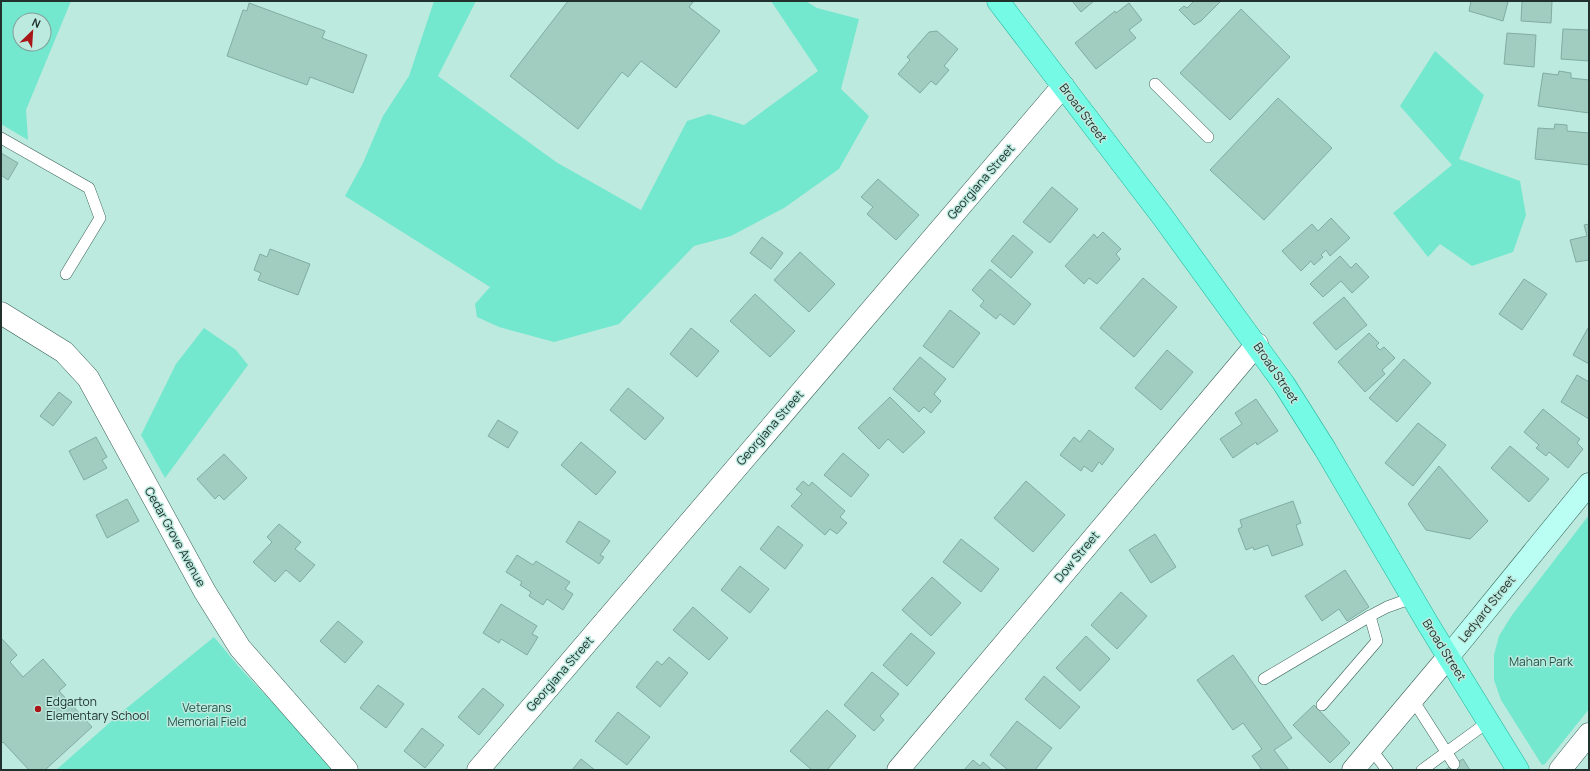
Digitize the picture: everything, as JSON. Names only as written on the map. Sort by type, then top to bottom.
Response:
[{"type":"main road","name":"Broad Street","points":[[998,1],[1162,216],[1256,344],[1321,442],[1412,598],[1518,770]]},
{"type":"street","name":"Georgiana Street","points":[[478,770],[1062,86]]},
{"type":"street","name":"Cedar Grove Avenue","points":[[1,313],[64,352],[88,378],[204,592],[240,648],[347,770]]},
{"type":"street","name":"Dow Street","points":[[898,770],[1256,344]]},
{"type":"street","name":"Ledyard Street","points":[[1353,770],[1413,700],[1589,484]]},
{"type":"street","points":[[1560,770],[1589,734]]},
{"type":"lane","points":[[1155,84],[1208,137]]},
{"type":"lane","points":[[1,138],[89,188],[100,218],[66,274]]},
{"type":"lane","points":[[1264,679],[1370,616],[1387,607],[1412,598]]},
{"type":"lane","points":[[1322,705],[1377,641],[1370,616]]},
{"type":"lane","points":[[1413,700],[1454,764]]},
{"type":"lane","points":[[1426,769],[1447,751],[1488,722]]},
{"type":"lane","points":[[1371,749],[1387,770]]},
{"type":"green space","points":[[1,1],[71,1],[52,47],[52,12],[12,12],[12,52],[50,52],[26,110],[28,140],[1,124]]},
{"type":"green space","points":[[434,1],[476,1],[438,76],[556,162],[641,210],[687,121],[709,114],[744,125],[818,71],[771,1],[806,1],[817,8],[859,19],[841,89],[869,116],[839,169],[784,208],[731,236],[694,246],[619,324],[554,342],[499,327],[477,317],[475,304],[490,287],[345,196],[363,163],[383,116],[409,76]]},
{"type":"green space","points":[[1435,51],[1484,95],[1459,159],[1520,181],[1526,215],[1513,252],[1472,266],[1440,244],[1428,257],[1393,213],[1452,165],[1400,106]]},
{"type":"green space","points":[[204,328],[236,350],[248,365],[165,478],[141,435],[176,364]]},
{"type":"green space","name":"Mahan Park","points":[[1589,515],[1589,709],[1545,764],[1542,765],[1501,700],[1494,680],[1494,655],[1499,636],[1512,615]]},
{"type":"green space","name":"Veterans Memorial Field","points":[[214,637],[239,667],[336,770],[56,770],[123,711]]},
{"type":"building","points":[[568,1],[694,1],[689,7],[720,31],[676,88],[641,61],[628,77],[622,72],[578,129],[510,76]]},
{"type":"building","points":[[1072,1],[1094,1],[1081,12]]},
{"type":"building","points":[[1194,1],[1221,1],[1201,21],[1194,25],[1179,10],[1184,6],[1187,8]]},
{"type":"building","points":[[1471,1],[1508,2],[1503,21],[1469,11]]},
{"type":"building","points":[[1522,1],[1552,1],[1551,23],[1521,21]]},
{"type":"building","points":[[249,3],[325,31],[322,38],[367,55],[353,93],[310,77],[307,85],[227,56],[243,10],[247,11]]},
{"type":"building","points":[[1129,3],[1142,20],[1129,30],[1136,38],[1096,69],[1075,43],[1115,11],[1116,13]]},
{"type":"building","points":[[1241,9],[1290,57],[1230,120],[1180,73]]},
{"type":"building","points":[[1563,29],[1589,30],[1589,61],[1561,59]]},
{"type":"building","points":[[937,31],[958,49],[944,66],[949,70],[936,85],[931,81],[920,93],[898,74],[910,60],[907,57],[929,32]]},
{"type":"building","points":[[1507,33],[1536,35],[1534,67],[1504,64]]},
{"type":"building","points":[[1559,71],[1571,73],[1571,78],[1589,80],[1589,113],[1538,106],[1543,73],[1558,75]]},
{"type":"building","points":[[1278,98],[1332,148],[1264,220],[1210,170]]},
{"type":"building","points":[[1555,124],[1567,125],[1567,131],[1589,133],[1589,165],[1535,159],[1538,128],[1554,129]]},
{"type":"building","points":[[1,153],[18,163],[8,180],[1,175]]},
{"type":"building","points":[[878,179],[919,215],[896,240],[867,214],[873,207],[861,197]]},
{"type":"building","points":[[1052,187],[1078,209],[1050,243],[1023,222]]},
{"type":"building","points":[[1331,218],[1350,238],[1330,256],[1326,250],[1321,255],[1323,257],[1314,265],[1311,261],[1301,271],[1282,251],[1312,224],[1318,231]]},
{"type":"building","points":[[1589,224],[1589,260],[1576,262],[1570,240],[1587,236],[1584,225]]},
{"type":"building","points":[[1103,232],[1121,249],[1116,254],[1120,259],[1097,284],[1089,278],[1084,284],[1065,266],[1094,234],[1097,238]]},
{"type":"building","points":[[1013,235],[1033,252],[1011,278],[991,261]]},
{"type":"building","points":[[762,237],[783,253],[771,269],[750,253]]},
{"type":"building","points":[[270,249],[310,264],[298,295],[258,280],[261,273],[254,270],[260,254],[267,257]]},
{"type":"building","points":[[800,252],[835,284],[809,312],[774,280]]},
{"type":"building","points":[[1340,256],[1351,268],[1356,263],[1369,277],[1352,293],[1341,281],[1323,297],[1310,284]]},
{"type":"building","points":[[990,269],[1031,304],[1014,325],[1000,314],[996,319],[980,306],[984,301],[972,290]]},
{"type":"building","points":[[1143,278],[1177,307],[1134,357],[1100,328]]},
{"type":"building","points":[[1524,279],[1547,294],[1522,330],[1499,314]]},
{"type":"building","points":[[755,294],[795,331],[770,357],[730,321]]},
{"type":"building","points":[[1344,297],[1367,325],[1336,350],[1313,323]]},
{"type":"building","points":[[950,310],[980,333],[953,368],[923,346]]},
{"type":"building","points":[[691,328],[719,351],[697,377],[670,354]]},
{"type":"building","points":[[1588,328],[1589,329],[1589,364],[1573,355]]},
{"type":"building","points":[[1369,333],[1379,343],[1376,346],[1380,350],[1384,347],[1395,358],[1382,370],[1385,374],[1365,392],[1338,362]]},
{"type":"building","points":[[1167,350],[1193,372],[1161,410],[1135,388]]},
{"type":"building","points":[[920,357],[946,379],[934,394],[941,401],[931,413],[924,407],[919,412],[893,389]]},
{"type":"building","points":[[1404,359],[1431,383],[1397,422],[1369,398]]},
{"type":"building","points":[[1577,375],[1589,382],[1589,419],[1561,402]]},
{"type":"building","points":[[628,388],[664,418],[645,440],[610,410]]},
{"type":"building","points":[[59,392],[72,402],[53,426],[40,416]]},
{"type":"building","points":[[890,397],[925,432],[903,453],[888,439],[879,449],[858,428]]},
{"type":"building","points":[[1256,399],[1278,431],[1257,445],[1256,442],[1233,458],[1220,439],[1242,424],[1235,413]]},
{"type":"building","points":[[1543,409],[1580,439],[1577,443],[1583,449],[1568,468],[1549,452],[1546,456],[1536,448],[1539,445],[1524,432]]},
{"type":"building","points":[[498,420],[518,432],[508,448],[488,436]]},
{"type":"building","points":[[1418,423],[1446,445],[1413,486],[1385,463]]},
{"type":"building","points":[[1089,430],[1114,449],[1102,465],[1099,462],[1092,472],[1084,466],[1081,471],[1060,455],[1074,437],[1080,442]]},
{"type":"building","points":[[96,437],[107,457],[102,460],[107,468],[84,480],[69,451]]},
{"type":"building","points":[[581,442],[616,472],[596,495],[561,465]]},
{"type":"building","points":[[1510,446],[1549,479],[1529,502],[1491,468]]},
{"type":"building","points":[[843,453],[869,475],[851,497],[824,475]]},
{"type":"building","points":[[224,454],[247,478],[224,500],[219,495],[215,499],[197,479]]},
{"type":"building","points":[[1439,466],[1488,521],[1470,539],[1426,530],[1408,504]]},
{"type":"building","points":[[803,481],[809,486],[812,482],[845,511],[840,517],[847,523],[837,534],[830,529],[825,535],[791,506],[802,494],[796,489]]},
{"type":"building","points":[[1026,481],[1065,515],[1033,552],[994,518]]},
{"type":"building","points":[[127,499],[139,521],[107,538],[96,515]]},
{"type":"building","points":[[1293,501],[1301,523],[1296,525],[1303,545],[1272,556],[1268,545],[1254,550],[1253,547],[1246,550],[1238,529],[1242,527],[1240,520]]},
{"type":"building","points":[[579,521],[610,541],[600,555],[604,557],[599,564],[566,542]]},
{"type":"building","points":[[279,524],[301,542],[295,549],[315,565],[300,582],[286,570],[275,582],[253,562],[272,542],[267,537]]},
{"type":"building","points":[[778,526],[803,545],[785,569],[760,549]]},
{"type":"building","points":[[1155,534],[1176,567],[1151,583],[1129,550]]},
{"type":"building","points":[[961,539],[999,569],[981,592],[943,562]]},
{"type":"building","points":[[517,555],[533,565],[536,561],[570,582],[565,589],[573,594],[563,610],[547,599],[543,605],[529,596],[531,592],[520,585],[522,582],[506,572]]},
{"type":"building","points":[[740,566],[769,589],[750,613],[721,590]]},
{"type":"building","points":[[1345,570],[1369,607],[1347,621],[1339,609],[1322,621],[1305,596]]},
{"type":"building","points":[[932,577],[961,603],[931,636],[902,610]]},
{"type":"building","points":[[1121,592],[1147,616],[1117,649],[1091,625]]},
{"type":"building","points":[[501,604],[537,626],[532,634],[538,637],[527,655],[501,639],[499,643],[483,633]]},
{"type":"building","points":[[693,607],[728,638],[709,660],[673,630]]},
{"type":"building","points":[[338,621],[363,642],[345,663],[320,641]]},
{"type":"building","points":[[911,633],[935,653],[907,686],[883,665]]},
{"type":"building","points":[[1086,636],[1110,659],[1080,691],[1056,668]]},
{"type":"building","name":"Edgarton Elementary School","points":[[1,638],[17,655],[10,662],[23,677],[43,659],[66,685],[59,691],[92,727],[45,770],[29,770],[3,742],[1,744]]},
{"type":"building","points":[[1233,655],[1292,738],[1274,750],[1289,770],[1262,770],[1252,756],[1262,749],[1243,723],[1233,730],[1197,680]]},
{"type":"building","points":[[669,657],[688,673],[660,707],[636,687],[657,661],[662,665]]},
{"type":"building","points":[[872,672],[899,694],[880,716],[884,720],[874,731],[844,705]]},
{"type":"building","points":[[1044,676],[1080,707],[1060,729],[1025,699]]},
{"type":"building","points":[[378,685],[404,704],[386,728],[360,708]]},
{"type":"building","points":[[483,688],[504,705],[479,735],[458,717]]},
{"type":"building","points":[[1314,705],[1350,743],[1330,763],[1293,725]]},
{"type":"building","points":[[827,710],[856,736],[827,770],[812,770],[790,751]]},
{"type":"building","points":[[618,712],[650,737],[627,765],[595,741]]},
{"type":"building","points":[[1017,721],[1052,748],[1035,770],[1008,770],[990,755]]},
{"type":"building","points":[[422,728],[444,745],[425,768],[404,751]]},
{"type":"building","points":[[581,759],[595,770],[572,770]]},
{"type":"building","points":[[1463,759],[1470,770],[1445,770],[1454,764]]},
{"type":"building","points":[[973,760],[980,766],[983,762],[992,770],[964,770]]},
{"type":"place","name":"Edgarton Elementary School","points":[[38,709]]}]
